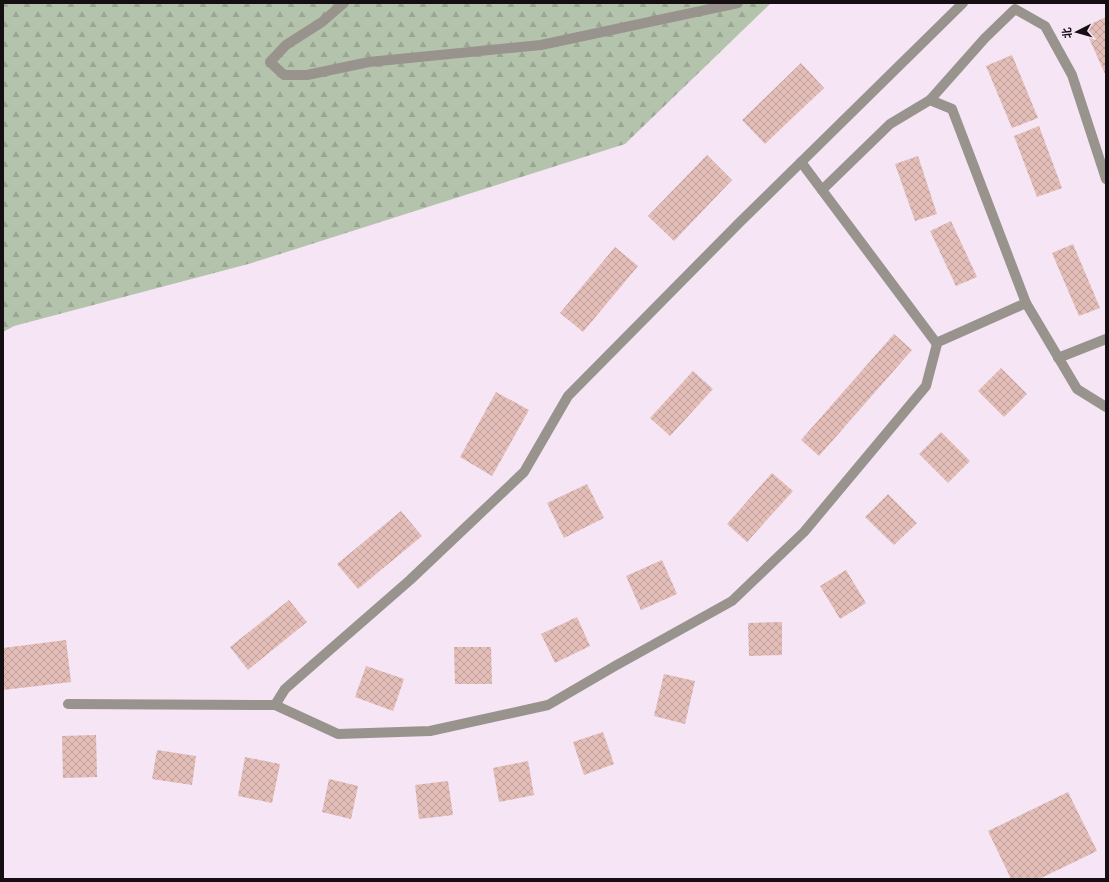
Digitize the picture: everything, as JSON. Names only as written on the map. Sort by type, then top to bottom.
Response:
[{"type":"street","points":[[344,3],[322,22],[286,44],[270,62],[284,75],[308,75],[369,62],[541,45],[738,3]]},
{"type":"street","points":[[275,705],[285,689],[410,580],[524,472],[568,396],[801,162],[963,3]]},
{"type":"street","points":[[822,190],[890,124],[930,100],[985,38],[1016,9],[1045,26],[1072,75],[1106,179]]},
{"type":"street","points":[[930,100],[952,109],[1026,303],[1077,389],[1106,407]]},
{"type":"street","points":[[68,704],[275,705],[338,734],[430,730],[548,705],[732,601],[804,532],[926,386],[936,343],[801,162]]},
{"type":"street","points":[[936,343],[1026,303]]},
{"type":"street","points":[[1058,358],[1106,339]]},
{"type":"green space","points":[[3,3],[771,3],[625,144],[252,263],[14,326],[3,332]]},
{"type":"building","points":[[1106,17],[1106,76],[1084,27]]},
{"type":"building","points":[[1012,55],[1038,118],[1012,128],[986,66]]},
{"type":"building","points":[[801,63],[824,88],[765,144],[742,120]]},
{"type":"building","points":[[1039,126],[1062,188],[1037,197],[1014,136]]},
{"type":"building","points":[[707,155],[732,180],[674,241],[648,216]]},
{"type":"building","points":[[918,156],[937,214],[915,221],[895,164]]},
{"type":"building","points":[[951,221],[977,277],[956,286],[930,231]]},
{"type":"building","points":[[1073,244],[1100,308],[1079,316],[1052,253]]},
{"type":"building","points":[[615,247],[638,266],[583,332],[560,313]]},
{"type":"building","points":[[894,334],[912,350],[819,456],[801,440]]},
{"type":"building","points":[[1001,368],[1027,394],[1004,417],[978,391]]},
{"type":"building","points":[[693,371],[713,389],[670,436],[650,418]]},
{"type":"building","points":[[496,392],[529,410],[492,476],[460,457]]},
{"type":"building","points":[[941,432],[970,461],[948,483],[919,454]]},
{"type":"building","points":[[772,473],[793,491],[747,542],[727,524]]},
{"type":"building","points":[[587,484],[604,518],[564,538],[547,503]]},
{"type":"building","points":[[888,494],[917,523],[894,545],[865,517]]},
{"type":"building","points":[[401,511],[422,536],[358,589],[337,564]]},
{"type":"building","points":[[662,560],[677,594],[641,610],[626,576]]},
{"type":"building","points":[[846,570],[866,603],[840,619],[820,586]]},
{"type":"building","points":[[289,600],[307,622],[248,670],[230,647]]},
{"type":"building","points":[[577,617],[590,646],[555,663],[541,634]]},
{"type":"building","points":[[782,622],[782,655],[749,656],[748,623]]},
{"type":"building","points":[[66,640],[71,682],[3,690],[3,648]]},
{"type":"building","points":[[454,647],[491,647],[492,684],[455,684]]},
{"type":"building","points":[[366,666],[404,679],[393,711],[355,697]]},
{"type":"building","points":[[664,674],[695,681],[685,724],[654,716]]},
{"type":"building","points":[[603,732],[614,764],[584,775],[573,742]]},
{"type":"building","points":[[96,735],[97,777],[63,778],[62,736]]},
{"type":"building","points":[[157,750],[196,756],[192,785],[152,779]]},
{"type":"building","points":[[245,757],[280,764],[272,803],[238,796]]},
{"type":"building","points":[[528,761],[534,795],[499,802],[493,768]]},
{"type":"building","points":[[329,779],[358,786],[351,819],[322,812]]},
{"type":"building","points":[[448,781],[453,815],[419,819],[415,785]]},
{"type":"building","points":[[1068,792],[1097,851],[1039,879],[1011,879],[988,831]]}]
